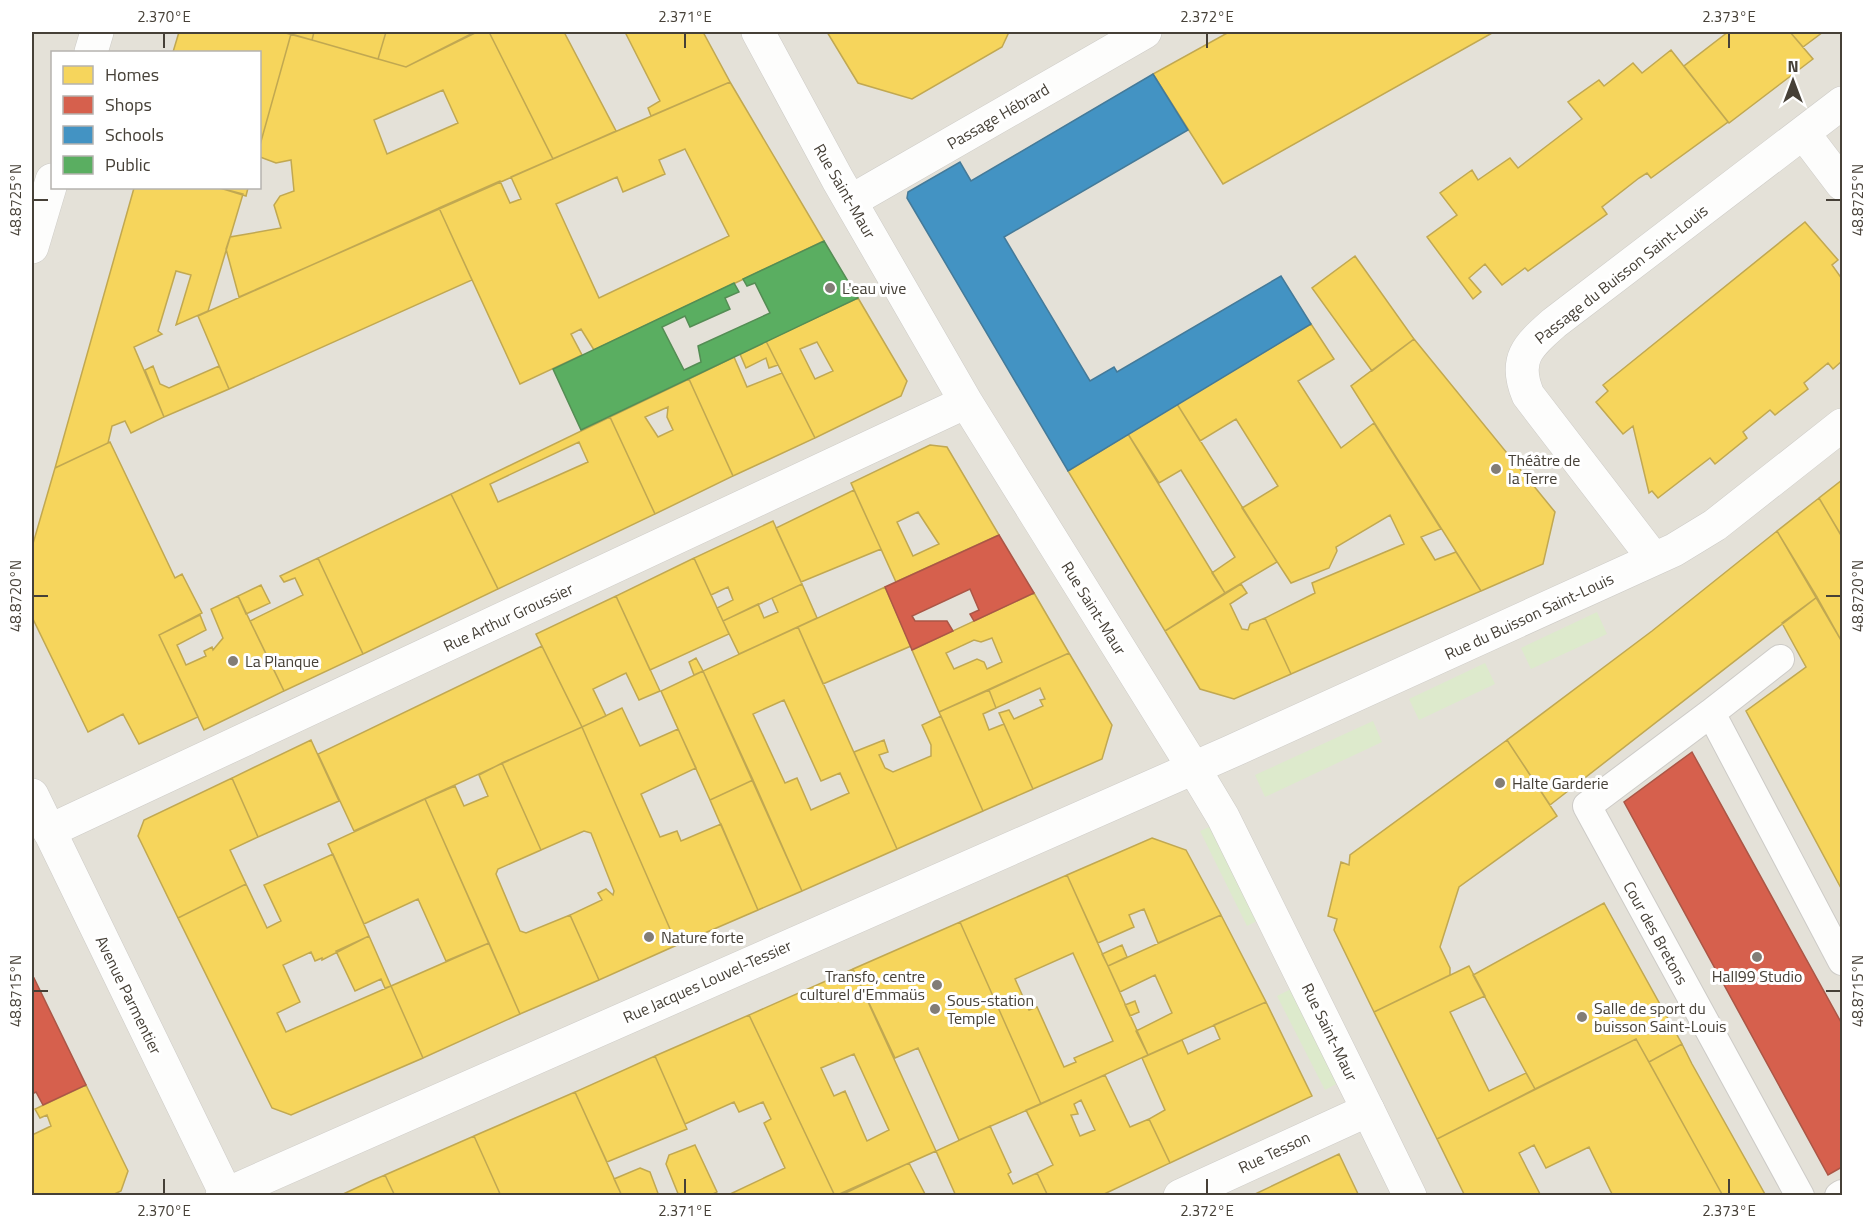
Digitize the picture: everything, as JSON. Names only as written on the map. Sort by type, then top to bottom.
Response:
[{"type":"street","points":[[91,51],[97,32]]},
{"type":"street","name":"Rue Saint-Maur","points":[[758,32],[966,402],[1223,817],[1410,1196]]},
{"type":"street","name":"Passage Hébrard","points":[[851,201],[1145,32]]},
{"type":"street","name":"Passage du Buisson Saint-Louis","points":[[1654,559],[1528,395],[1522,380],[1522,363],[1533,342],[1554,323],[1842,103]]},
{"type":"street","points":[[1804,134],[1842,184]]},
{"type":"street","points":[[32,247],[51,183]]},
{"type":"street","name":"Rue Arthur Groussier","points":[[49,831],[966,402]]},
{"type":"street","name":"Rue du Buisson Saint-Louis","points":[[1192,767],[1368,690],[1674,550],[1715,525],[1842,425]]},
{"type":"street","name":"Rue Jacques Louvel-Tessier","points":[[225,1195],[1192,767]]},
{"type":"street","name":"Avenue Parmentier","points":[[32,795],[225,1195]]},
{"type":"street","name":"Rue Tesson","points":[[1180,1196],[1368,1110]]},
{"type":"lane","name":"Cour des Bretons","points":[[1780,659],[1587,806],[1800,1196]]},
{"type":"lane","points":[[1711,713],[1842,961]]},
{"type":"shaded area","points":[[32,32],[1842,32],[1842,1195],[32,1195]]},
{"type":"green space","points":[[1597,612],[1607,634],[1531,669],[1521,648]]},
{"type":"green space","points":[[1485,663],[1495,684],[1419,720],[1409,699]]},
{"type":"green space","points":[[1373,721],[1382,742],[1265,797],[1255,775]]},
{"type":"green space","points":[[1214,825],[1261,919],[1247,926],[1200,831]]},
{"type":"green space","points":[[1291,989],[1338,1083],[1325,1090],[1277,996]]},
{"type":"building: Homes","points":[[179,32],[282,32],[291,34],[261,141],[261,51],[173,51]]},
{"type":"building: Homes","points":[[282,32],[314,32],[312,40]]},
{"type":"building: Homes","points":[[314,32],[386,32],[378,59],[312,40]]},
{"type":"building: Homes","points":[[386,32],[470,32],[471,34],[406,67],[378,59]]},
{"type":"building: Homes","points":[[477,32],[489,32],[553,159],[239,297],[226,249],[230,237],[281,228],[274,205],[280,196],[294,191],[291,160],[276,163],[261,157],[261,141],[291,34],[406,67]],"holes":[[[443,90],[458,123],[387,154],[374,120]]]},
{"type":"building: Homes","points":[[489,32],[564,32],[616,131],[553,159]]},
{"type":"building: Homes","points":[[625,32],[703,32],[730,82],[651,116],[648,108],[660,101]]},
{"type":"building: Homes","points":[[827,32],[1009,32],[1002,47],[912,99],[858,83]]},
{"type":"building: Homes","points":[[1229,32],[1494,32],[1223,184],[1153,74]]},
{"type":"building: Homes","points":[[1728,32],[1790,32],[1813,59],[1729,123],[1684,66]]},
{"type":"building: Homes","points":[[1790,32],[1823,32],[1803,47]]},
{"type":"building: Homes","points":[[1671,50],[1728,122],[1651,178],[1647,173],[1639,178],[1602,207],[1607,214],[1528,271],[1525,268],[1502,285],[1485,264],[1469,278],[1481,292],[1473,299],[1427,237],[1457,215],[1440,193],[1472,170],[1478,180],[1510,158],[1518,168],[1582,119],[1568,102],[1599,80],[1604,86],[1633,63],[1642,73]]},
{"type":"building: Homes","points":[[730,82],[824,241],[594,350],[581,329],[571,334],[582,355],[520,384],[439,208],[500,181],[510,203],[521,199],[511,177]],"holes":[[[685,149],[729,236],[599,298],[556,204],[617,177],[623,192],[665,174],[659,160]]]},
{"type":"building: Homes","points":[[134,189],[224,189],[243,194],[208,311],[176,325],[191,275],[176,271],[158,331],[162,334],[134,347],[164,417],[131,433],[125,421],[112,426],[108,443],[55,468]]},
{"type":"building: Homes","points":[[223,189],[248,189],[246,196]]},
{"type":"building: Homes","points":[[439,208],[472,280],[229,389],[198,316]]},
{"type":"building: Homes","points":[[1805,222],[1838,260],[1832,265],[1842,279],[1842,361],[1833,369],[1828,363],[1804,383],[1808,389],[1775,415],[1770,410],[1743,432],[1747,438],[1715,464],[1710,458],[1658,498],[1652,491],[1649,493],[1633,426],[1623,434],[1596,402],[1608,391],[1603,385]]},
{"type":"building: Homes","points":[[1355,256],[1414,339],[1372,371],[1312,288]]},
{"type":"building: Homes","points":[[858,298],[907,381],[901,396],[815,438],[766,341]],"holes":[[[817,342],[833,371],[815,379],[800,349]]]},
{"type":"building: Homes","points":[[1311,324],[1334,359],[1298,381],[1341,448],[1374,423],[1441,529],[1421,537],[1435,560],[1456,552],[1481,591],[1291,674],[1265,618],[1315,593],[1312,583],[1404,544],[1390,515],[1336,547],[1337,551],[1329,568],[1291,583],[1242,508],[1278,486],[1236,419],[1200,441],[1177,404]]},
{"type":"building: Homes","points":[[1414,339],[1555,512],[1543,564],[1481,591],[1351,386]]},
{"type":"building: Homes","points":[[766,341],[778,365],[769,368],[766,358],[746,368],[740,354]]},
{"type":"building: Homes","points":[[734,357],[747,387],[782,373],[815,438],[733,476],[689,379]]},
{"type":"building: Homes","points":[[153,366],[160,384],[169,388],[219,366],[229,389],[164,417],[145,370]]},
{"type":"building: Homes","points":[[689,379],[733,476],[655,514],[610,417]],"holes":[[[668,407],[667,417],[673,430],[658,437],[645,417]]]},
{"type":"building: Homes","points":[[1177,404],[1277,562],[1225,593],[1212,573],[1235,557],[1181,470],[1159,483],[1128,434]]},
{"type":"building: Homes","points":[[610,417],[655,514],[498,589],[451,494]],"holes":[[[579,442],[588,462],[498,502],[490,484]]]},
{"type":"building: Homes","points":[[1128,434],[1225,593],[1165,631],[1068,471]]},
{"type":"building: Homes","points":[[110,442],[175,578],[182,574],[202,613],[159,635],[198,717],[139,744],[123,714],[88,732],[32,617],[32,547],[55,468]]},
{"type":"building: Homes","points":[[930,445],[947,447],[999,535],[896,582],[851,483]],"holes":[[[918,512],[939,544],[913,556],[897,522]]]},
{"type":"building: Homes","points":[[1842,480],[1842,534],[1841,535],[1819,498]]},
{"type":"building: Homes","points":[[854,490],[881,549],[801,582],[776,528]]},
{"type":"building: Homes","points":[[451,494],[498,589],[363,654],[318,558]]},
{"type":"building: Homes","points":[[1819,498],[1842,537],[1842,642],[1777,531]]},
{"type":"building: Homes","points":[[773,521],[802,584],[723,621],[717,608],[733,600],[728,587],[711,595],[694,558]]},
{"type":"building: Homes","points":[[1777,531],[1817,597],[1550,805],[1507,740],[1652,631]]},
{"type":"building: Homes","points":[[318,558],[363,654],[284,691],[250,621],[303,595],[295,578],[284,582],[280,576]]},
{"type":"building: Homes","points":[[694,558],[729,634],[650,670],[616,596]]},
{"type":"building: Homes","points":[[802,584],[817,618],[739,654],[723,621],[758,604],[764,618],[778,612],[772,598]]},
{"type":"building: Homes","points":[[1241,584],[1247,593],[1230,604],[1242,629],[1248,630],[1250,624],[1265,618],[1291,674],[1234,699],[1200,689],[1165,631]]},
{"type":"building: Homes","points":[[261,585],[270,603],[246,614],[238,596]]},
{"type":"building: Homes","points":[[885,587],[911,646],[823,684],[798,627]]},
{"type":"building: Homes","points":[[1034,593],[1069,653],[939,712],[912,650]],"holes":[[[992,638],[1002,662],[987,669],[984,662],[977,659],[954,669],[946,653],[974,640],[981,642]]]},
{"type":"building: Homes","name":"La Planque","points":[[238,596],[284,691],[204,730],[159,635],[200,615],[206,630],[177,645],[186,665],[206,656],[204,651],[212,647],[213,650],[223,638],[211,609]]},
{"type":"building: Homes","points":[[616,596],[660,691],[639,700],[626,673],[593,689],[606,716],[582,727],[536,634]]},
{"type":"building: Homes","points":[[1817,597],[1842,642],[1842,890],[1746,711],[1806,667],[1782,623]]},
{"type":"building: Homes","points":[[798,627],[897,849],[802,891],[703,671]],"holes":[[[784,700],[821,781],[840,773],[849,793],[811,810],[797,778],[785,783],[753,714]]]},
{"type":"building: Homes","points":[[542,646],[582,727],[354,831],[318,754]]},
{"type":"building: Homes","points":[[1069,653],[1112,725],[1102,759],[1033,789],[999,713],[1009,710],[1014,719],[1043,706],[1040,700],[1045,699],[1040,688],[996,708],[989,690]]},
{"type":"building: Homes","points":[[696,658],[703,671],[694,675],[689,662]]},
{"type":"building: Homes","points":[[703,671],[753,780],[710,800],[661,691]]},
{"type":"building: Homes","points":[[989,690],[996,708],[983,714],[989,730],[1004,724],[1033,789],[983,811],[939,712]]},
{"type":"building: Homes","points":[[622,708],[640,746],[678,729],[696,768],[641,794],[660,837],[677,831],[681,841],[721,824],[758,910],[677,945],[582,727]]},
{"type":"building: Homes","points":[[941,716],[983,811],[897,849],[854,752],[884,740],[888,752],[879,755],[885,768],[893,772],[931,756],[931,745],[922,725]]},
{"type":"building: Homes","points":[[582,727],[677,945],[599,980],[570,915],[602,900],[598,893],[606,889],[613,895],[614,891],[591,833],[584,831],[541,850],[502,763]]},
{"type":"building: Homes","points":[[311,740],[339,801],[258,837],[232,778]]},
{"type":"building: Homes","points":[[1507,740],[1557,816],[1459,887],[1440,947],[1450,968],[1450,975],[1374,1012],[1334,930],[1337,919],[1328,916],[1341,862],[1349,865],[1350,855]]},
{"type":"building: Homes","points":[[502,763],[541,850],[498,869],[496,874],[520,931],[526,933],[570,915],[599,980],[520,1014],[425,799],[455,786],[464,806],[488,796],[479,775]]},
{"type":"building: Homes","points":[[232,778],[258,837],[230,850],[246,884],[178,918],[138,836],[144,820]]},
{"type":"building: Homes","points":[[753,780],[802,891],[758,910],[710,800]]},
{"type":"building: Homes","points":[[425,799],[489,943],[446,961],[418,899],[364,924],[328,844]]},
{"type":"building: Homes","points":[[1152,838],[1186,850],[1221,915],[1158,943],[1144,909],[1129,915],[1134,927],[1098,943],[1067,875]]},
{"type":"building: Homes","points":[[333,854],[369,936],[322,960],[322,958],[315,961],[311,952],[283,965],[300,1002],[277,1013],[286,1032],[391,986],[423,1058],[291,1115],[272,1108],[178,918],[246,884],[267,928],[281,921],[264,885]]},
{"type":"building: Homes","points":[[1067,875],[1148,1055],[1041,1104],[960,922]],"holes":[[[1073,953],[1113,1041],[1074,1058],[1076,1062],[1064,1067],[1037,1007],[1029,1010],[1015,979]]]},
{"type":"building: Homes","name":"Salle de sport du buisson Saint-Louis","points":[[1604,903],[1682,1044],[1649,1062],[1636,1039],[1535,1089],[1473,975]]},
{"type":"building: Homes","points":[[1221,915],[1266,1002],[1148,1055],[1136,1031],[1172,1013],[1155,975],[1120,992],[1108,966]]},
{"type":"building: Homes","name":"Sous-station Temple","points":[[960,922],[1041,1104],[959,1140],[918,1048],[895,1058],[853,969]]},
{"type":"building: Homes","points":[[369,936],[391,986],[385,988],[381,979],[355,991],[336,951]]},
{"type":"building: Homes","points":[[489,943],[520,1014],[423,1058],[391,986]]},
{"type":"building: Homes","points":[[1122,945],[1127,957],[1108,966],[1102,954]]},
{"type":"building: Homes","points":[[1469,966],[1485,996],[1450,1012],[1489,1091],[1526,1073],[1535,1089],[1437,1139],[1374,1012]]},
{"type":"building: Homes","points":[[853,969],[936,1151],[835,1196],[749,1015]],"holes":[[[854,1054],[889,1130],[867,1141],[845,1091],[834,1096],[821,1068]]]},
{"type":"building: Homes","points":[[1135,1001],[1139,1012],[1130,1016],[1125,1005]]},
{"type":"building: Homes","points":[[1266,1002],[1312,1096],[1170,1163],[1149,1119],[1165,1110],[1142,1058],[1182,1040],[1188,1054],[1220,1039],[1214,1025]]},
{"type":"building: Homes","points":[[749,1015],[835,1196],[726,1196],[785,1168],[764,1123],[771,1119],[763,1102],[739,1112],[734,1102],[685,1124],[655,1056]]},
{"type":"building: Homes","points":[[1636,1039],[1723,1196],[1613,1196],[1589,1147],[1546,1168],[1534,1145],[1519,1153],[1541,1196],[1465,1196],[1437,1139]]},
{"type":"building: Homes","points":[[1682,1044],[1766,1196],[1723,1196],[1649,1062]]},
{"type":"building: Homes","points":[[655,1056],[687,1129],[607,1162],[575,1092]]},
{"type":"building: Homes","points":[[1105,1075],[1130,1127],[1149,1119],[1170,1163],[1100,1196],[1048,1196],[1037,1173],[1053,1165],[1026,1110]],"holes":[[[1081,1100],[1095,1130],[1080,1136],[1071,1115],[1078,1114],[1074,1104]]]},
{"type":"building: Homes","points":[[86,1085],[128,1171],[121,1191],[110,1196],[32,1196],[32,1135],[51,1126],[47,1115],[40,1118],[35,1109]]},
{"type":"building: Homes","points":[[575,1092],[622,1196],[501,1196],[474,1136]]},
{"type":"building: Homes","points":[[990,1126],[1011,1172],[1008,1174],[1013,1184],[1037,1173],[1048,1196],[956,1196],[936,1151]]},
{"type":"building: Homes","points":[[474,1136],[501,1196],[395,1196],[385,1175]]},
{"type":"building: Homes","points":[[695,1145],[717,1192],[709,1196],[679,1196],[666,1164],[669,1155]]},
{"type":"building: Homes","points":[[1339,1154],[1359,1196],[1251,1196]]},
{"type":"building: Homes","points":[[909,1163],[926,1196],[839,1196]]},
{"type":"building: Homes","points":[[640,1168],[650,1172],[659,1196],[622,1196],[614,1179]]},
{"type":"building: Homes","points":[[385,1175],[395,1196],[339,1196],[371,1181]]},
{"type":"building: Shops","points":[[999,535],[1034,593],[974,621],[970,614],[979,610],[970,589],[912,616],[915,621],[947,621],[953,631],[912,650],[885,587]]},
{"type":"building: Shops","name":"Hall99 Studio","points":[[1692,752],[1842,1024],[1842,1167],[1828,1175],[1624,802]]},
{"type":"building: Shops","points":[[34,978],[86,1085],[43,1105],[36,1092],[32,1094],[32,979]]},
{"type":"building: Schools","points":[[1153,74],[1188,130],[1004,237],[1090,381],[1114,367],[1117,372],[1281,276],[1311,324],[1068,471],[907,198],[908,192],[960,162],[971,181]]},
{"type":"building: Public","points":[[824,241],[858,298],[581,430],[553,369],[734,283],[739,292],[725,298],[730,309],[690,327],[685,316],[662,327],[684,370],[701,362],[698,346],[770,313],[755,283],[747,286],[743,279]]},
{"type":"place","name":"L'eau vive","points":[[830,288]]},
{"type":"place","name":"Théâtre de la Terre","points":[[1496,469]]},
{"type":"place","name":"La Planque","points":[[233,661]]},
{"type":"place","name":"Halte Garderie","points":[[1500,783]]},
{"type":"place","name":"Nature forte","points":[[649,937]]},
{"type":"place","name":"Hall99 Studio","points":[[1757,957]]},
{"type":"place","name":"Transfo, centre culturel d'Emmaüs","points":[[937,985]]},
{"type":"place","name":"Sous-station Temple","points":[[935,1009]]},
{"type":"place","name":"Salle de sport du buisson Saint-Louis","points":[[1582,1017]]}]
